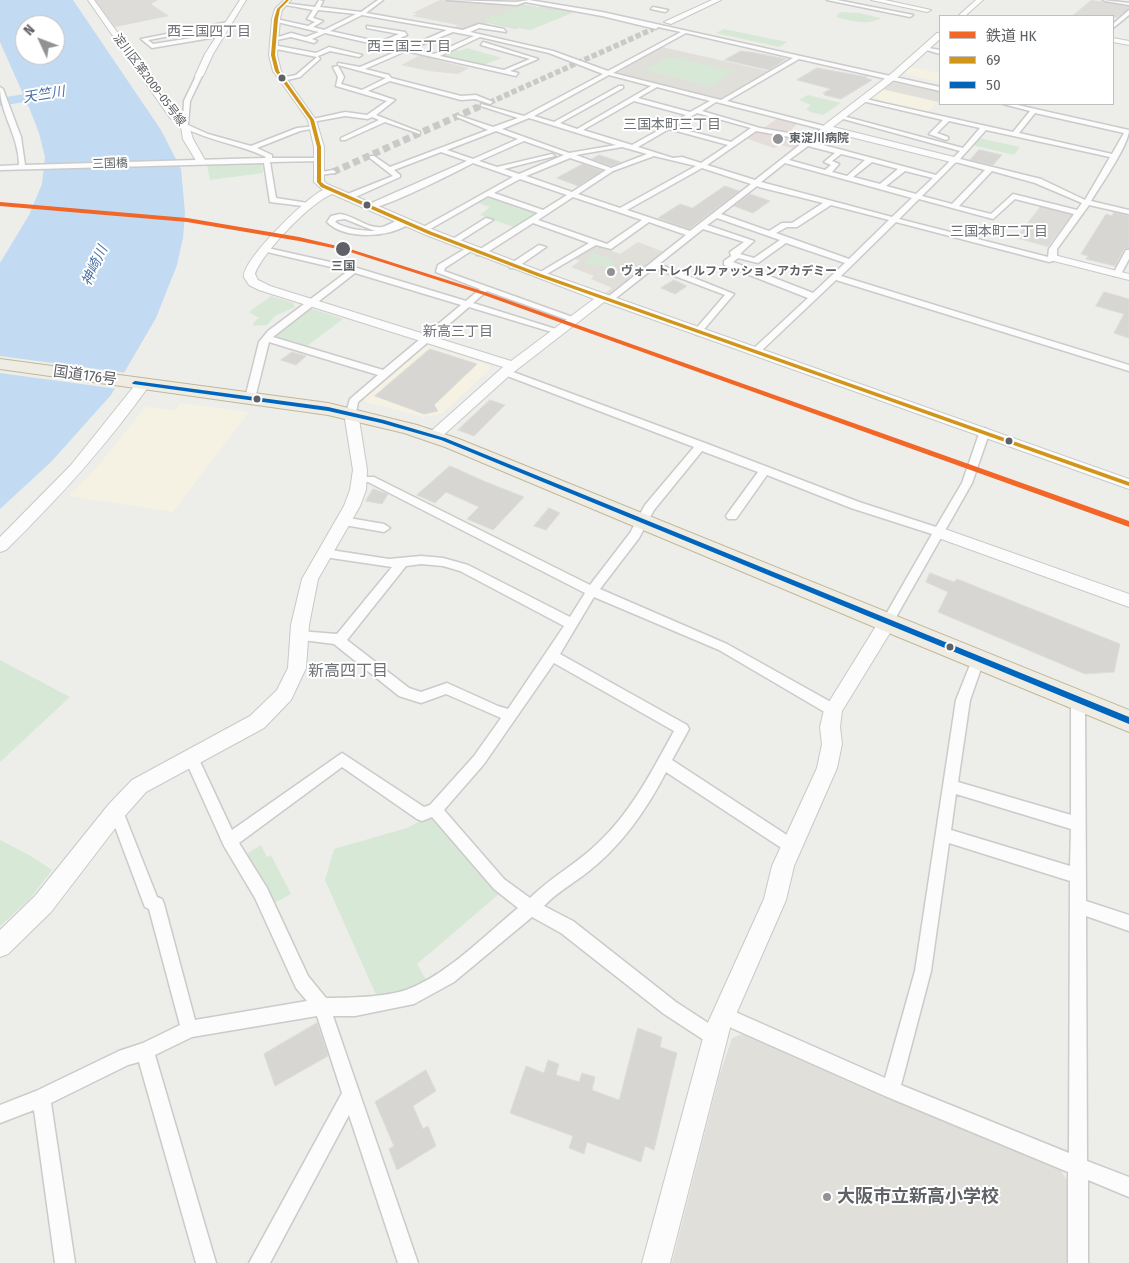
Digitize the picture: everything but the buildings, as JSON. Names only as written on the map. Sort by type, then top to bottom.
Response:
[{"type":"highway","name":"国道176号","points":[[0,364],[351,413],[434,436],[887,623],[1129,720]]},
{"type":"street","name":"淀川区第2009-05号線","points":[[91,0],[173,116],[185,126],[188,139],[199,162]]},
{"type":"street","points":[[142,0],[158,0]]},
{"type":"street","points":[[244,0],[206,60],[187,101],[185,126],[198,133],[254,147],[270,156],[267,161],[273,200],[308,205]]},
{"type":"street","points":[[449,0],[517,4],[526,0],[660,25],[892,77],[939,85]]},
{"type":"street","points":[[556,6],[564,0]]},
{"type":"street","points":[[660,25],[718,0]]},
{"type":"street","points":[[829,0],[910,15]]},
{"type":"street","points":[[874,0],[927,10]]},
{"type":"street","points":[[962,15],[980,0]]},
{"type":"street","points":[[1105,0],[1129,4]]},
{"type":"street","points":[[320,21],[310,19],[321,1]]},
{"type":"street","points":[[1129,212],[1087,202],[1042,182],[990,168],[611,74],[581,60],[535,46],[426,24],[286,2],[278,12],[274,43],[274,63],[313,123],[319,148],[318,182],[331,190],[422,230],[540,276],[984,431],[1129,484]]},
{"type":"street","points":[[367,2],[379,2]]},
{"type":"street","points":[[306,39],[325,32],[363,13],[379,2]]},
{"type":"street","points":[[653,8],[665,10]]},
{"type":"street","points":[[274,43],[293,36],[341,10]]},
{"type":"street","points":[[1114,25],[1129,12]]},
{"type":"street","points":[[274,43],[317,55],[387,18]]},
{"type":"street","points":[[276,21],[516,74]]},
{"type":"street","points":[[222,34],[152,46],[144,39],[228,24]]},
{"type":"street","points":[[374,48],[426,24]]},
{"type":"street","points":[[464,32],[479,26],[511,32],[482,46],[535,59],[505,71]]},
{"type":"street","points":[[369,27],[405,34]]},
{"type":"street","points":[[362,68],[452,30]]},
{"type":"street","points":[[389,170],[526,117],[688,32]]},
{"type":"street","points":[[435,56],[480,35]]},
{"type":"street","points":[[293,36],[320,42]]},
{"type":"street","points":[[434,436],[509,369],[702,226],[892,77],[939,36]]},
{"type":"street","points":[[1114,40],[1129,43]]},
{"type":"street","points":[[331,46],[359,55]]},
{"type":"street","points":[[925,48],[939,52]]},
{"type":"street","points":[[367,52],[340,64],[362,68],[387,76],[389,79],[461,98],[476,97],[490,102]]},
{"type":"street","points":[[632,148],[692,112],[719,101],[800,57]]},
{"type":"street","points":[[283,79],[298,76],[318,58]]},
{"type":"street","points":[[254,147],[313,123],[345,114],[364,117],[371,115],[392,100],[338,85],[341,77],[336,67]]},
{"type":"street","points":[[892,77],[939,90]]},
{"type":"street","points":[[362,92],[389,79]]},
{"type":"street","points":[[596,81],[604,83]]},
{"type":"street","points":[[612,85],[644,93]]},
{"type":"street","points":[[577,131],[657,85]]},
{"type":"street","points":[[554,124],[621,87]]},
{"type":"street","points":[[0,88],[23,152],[23,167]]},
{"type":"street","points":[[632,99],[808,141],[840,152],[937,177]]},
{"type":"street","points":[[861,100],[906,109],[981,131],[1112,160]]},
{"type":"street","points":[[483,105],[673,160],[682,159],[756,183],[829,203],[1049,260],[1054,258],[1123,276],[1129,252]]},
{"type":"street","points":[[1011,105],[1129,132]]},
{"type":"street","points":[[1043,106],[1129,128]]},
{"type":"street","points":[[1014,135],[1034,110]]},
{"type":"street","points":[[371,115],[418,132]]},
{"type":"street","points":[[0,118],[10,116]]},
{"type":"street","points":[[459,116],[611,170]]},
{"type":"street","points":[[839,117],[964,150]]},
{"type":"street","points":[[343,139],[385,120]]},
{"type":"street","points":[[947,120],[932,134],[970,144]]},
{"type":"street","points":[[667,127],[732,144]]},
{"type":"street","points":[[622,210],[702,165],[756,129]]},
{"type":"street","points":[[981,131],[1014,135],[1112,160]]},
{"type":"street","points":[[756,351],[835,277],[981,131]]},
{"type":"street","points":[[1054,258],[1053,249],[1087,202],[1125,135],[1129,132]]},
{"type":"street","points":[[370,207],[424,185],[471,161],[524,139]]},
{"type":"street","points":[[496,169],[622,145]]},
{"type":"street","points":[[440,150],[691,234]]},
{"type":"street","points":[[452,155],[461,151]]},
{"type":"street","points":[[827,172],[836,164],[828,162],[840,152]]},
{"type":"street","points":[[574,319],[440,271],[441,267],[532,220],[611,170],[654,154]]},
{"type":"street","points":[[422,230],[519,177],[567,155]]},
{"type":"street","points":[[372,157],[398,176],[424,185]]},
{"type":"street","name":"三国橋","points":[[0,168],[319,159]]},
{"type":"street","points":[[848,178],[870,160]]},
{"type":"street","points":[[784,161],[992,217],[1013,196],[1079,213]]},
{"type":"street","points":[[881,187],[904,168]]},
{"type":"street","points":[[953,207],[990,168]]},
{"type":"street","points":[[319,174],[333,172]]},
{"type":"street","points":[[348,198],[398,176]]},
{"type":"street","points":[[331,190],[314,199],[266,248],[249,270],[251,280],[264,288],[426,339],[509,369],[855,505],[939,532],[1129,601]]},
{"type":"street","points":[[489,194],[544,212]]},
{"type":"street","points":[[769,234],[785,225],[794,225],[829,203]]},
{"type":"street","points":[[716,215],[849,262]]},
{"type":"street","points":[[342,216],[379,229],[403,222],[385,233],[373,234],[336,226],[331,222],[334,218],[342,216]]},
{"type":"street","points":[[452,242],[489,220]]},
{"type":"street","points":[[532,220],[608,247],[647,220]]},
{"type":"street","points":[[702,226],[750,241],[733,254],[755,261],[785,240]]},
{"type":"street","points":[[746,240],[759,230]]},
{"type":"street","points":[[540,276],[596,242]]},
{"type":"street","points":[[513,266],[542,247]]},
{"type":"street","points":[[266,248],[354,270],[558,331]]},
{"type":"street","points":[[738,255],[727,263],[814,296]]},
{"type":"street","points":[[652,264],[730,294],[697,332]]},
{"type":"street","points":[[250,398],[264,342],[270,333],[354,270]]},
{"type":"street","points":[[835,277],[1129,368]]},
{"type":"street","points":[[0,946],[43,904],[116,811],[139,786],[257,722],[284,696],[297,668],[299,636],[310,579],[354,500],[360,479],[351,413],[353,402],[486,288]]},
{"type":"street","points":[[266,338],[385,374]]},
{"type":"street","points":[[0,546],[41,506],[81,462],[140,383]]},
{"type":"street","points":[[656,1263],[716,1038],[774,900],[783,866],[791,846],[827,768],[832,744],[830,726],[833,710],[887,623],[967,483],[984,431]]},
{"type":"street","points":[[230,841],[342,759],[422,814],[435,810],[479,760],[552,656],[592,591],[635,535],[650,506],[701,446]]},
{"type":"street","points":[[732,516],[765,470]]},
{"type":"street","points":[[360,479],[370,479],[592,591],[723,647],[833,710]]},
{"type":"street","points":[[343,522],[384,528]]},
{"type":"street","points":[[324,553],[389,563],[421,560],[443,562],[464,568],[572,624]]},
{"type":"street","points":[[339,641],[402,562]]},
{"type":"street","points":[[299,636],[339,641],[404,692],[420,698],[447,688],[495,711],[511,715]]},
{"type":"street","points":[[0,1114],[41,1098],[125,1057],[145,1051],[192,1029],[322,1007],[355,1007],[408,998],[448,976],[531,908],[548,890],[584,866],[614,838],[648,792],[682,729],[552,656]]},
{"type":"street","points":[[891,1090],[923,971],[963,700],[978,660]]},
{"type":"street","points":[[1078,700],[1078,1263]]},
{"type":"street","points":[[190,757],[230,841],[261,893],[302,982],[322,1007],[408,1263]]},
{"type":"street","points":[[664,762],[791,846]]},
{"type":"street","points":[[949,786],[1078,824]]},
{"type":"street","points":[[435,810],[499,884],[531,908],[567,927],[670,1008],[716,1038]]},
{"type":"street","points":[[116,811],[151,902],[156,904],[187,1022],[192,1029]]},
{"type":"street","points":[[943,834],[1079,876]]},
{"type":"street","points":[[1079,906],[1129,923]]},
{"type":"street","points":[[724,1016],[891,1090],[1129,1187]]},
{"type":"street","points":[[145,1051],[206,1263]]},
{"type":"street","points":[[259,1263],[351,1094]]},
{"type":"street","points":[[41,1098],[65,1263]]},
{"type":"shaded area","points":[[95,0],[158,0],[151,4],[169,16],[115,27]]},
{"type":"shaded area","points":[[440,0],[521,4],[538,7],[544,5],[579,10],[530,30],[488,23],[465,31],[452,29],[458,25],[412,16],[417,14],[413,13]]},
{"type":"shaded area","points":[[1091,0],[1129,5],[1129,9],[1117,18],[1114,18],[1114,15],[1073,15]]},
{"type":"shaded area","points":[[662,47],[768,71],[722,98],[617,73]]},
{"type":"shaded area","points":[[422,54],[436,57],[433,59],[469,68],[458,74],[429,71],[401,65]]},
{"type":"shaded area","points":[[909,67],[939,73],[939,82],[908,75],[904,71]]},
{"type":"shaded area","points":[[892,82],[939,92],[939,101],[938,102],[882,89]]},
{"type":"shaded area","points":[[882,89],[938,102],[925,113],[891,106],[873,96]]},
{"type":"shaded area","name":"東淀川病院","points":[[778,118],[798,123],[786,135],[761,130]]},
{"type":"shaded area","name":"東淀川病院","points":[[760,130],[807,139],[796,149],[781,145],[774,148],[742,137]]},
{"type":"shaded area","points":[[1042,204],[1074,212],[1048,247],[1016,238]]},
{"type":"shaded area","name":"ヴォートレイルファッションアカデミー","points":[[638,242],[664,252],[609,295],[605,293],[612,288],[591,279],[594,276],[571,267],[580,261],[572,258],[595,244],[620,254]]},
{"type":"shaded area","points":[[429,347],[489,365],[490,369],[442,414],[424,417],[365,402],[364,398],[422,348]]},
{"type":"shaded area","points":[[181,403],[249,412],[173,512],[69,496],[97,467],[145,407],[175,410]]},
{"type":"shaded area","name":"大阪市立新高小学校","points":[[742,1034],[1057,1165],[1069,1183],[1069,1263],[672,1263],[719,1077],[732,1038]]},
{"type":"green space","points":[[519,6],[540,7],[572,13],[530,30],[483,21],[493,15],[498,16]]},
{"type":"green space","points":[[840,12],[859,13],[881,18],[871,22],[853,21],[836,17]]},
{"type":"green space","points":[[724,29],[787,42],[779,47],[716,33]]},
{"type":"green space","points":[[467,48],[502,58],[483,65],[438,56],[452,49],[459,51]]},
{"type":"green space","points":[[668,57],[735,71],[711,86],[644,70]]},
{"type":"green space","points":[[808,95],[841,103],[823,115],[810,112],[806,109],[811,105],[799,100]]},
{"type":"green space","points":[[979,138],[1020,147],[1014,155],[972,145]]},
{"type":"green space","points":[[256,163],[262,165],[263,173],[210,180],[207,165]]},
{"type":"green space","points":[[491,196],[541,213],[516,228],[480,215],[490,207],[478,203]]},
{"type":"green space","points":[[593,252],[615,261],[612,264],[614,265],[608,268],[598,264],[594,266],[583,262],[591,257],[589,255]]},
{"type":"green space","points":[[271,296],[293,303],[295,307],[275,316],[267,325],[253,326],[253,323],[259,318],[249,312]]},
{"type":"green space","points":[[313,309],[343,319],[307,346],[275,337],[274,334],[307,310]]},
{"type":"green space","points":[[0,660],[70,697],[0,762]]},
{"type":"green space","points":[[428,817],[436,818],[499,894],[417,964],[428,983],[408,992],[377,997],[325,880],[334,849],[407,828]]},
{"type":"green space","points":[[0,840],[52,870],[29,900],[0,926]]},
{"type":"green space","points":[[261,845],[267,857],[271,855],[291,894],[271,905],[246,854]]},
{"type":"water","name":"神崎川","points":[[0,0],[73,0],[161,130],[181,169],[185,213],[183,238],[177,265],[156,318],[111,395],[51,462],[0,509],[0,263],[29,215],[42,184],[45,157],[39,133],[0,42]]},
{"type":"pier","points":[[0,356],[128,373],[118,389],[0,373]]},
{"type":"waterway","name":"天竺川","points":[[0,102],[62,92]]},
{"type":"tunnel","points":[[475,109],[653,29]]},
{"type":"tunnel","points":[[333,172],[478,107]]},
{"type":"rail line","name":"HK","points":[[0,204],[187,220],[299,239],[348,250],[483,293],[1129,524]]},
{"type":"transit line","name":"69","points":[[288,0],[279,9],[276,19],[273,55],[277,71],[312,120],[319,147],[319,182],[323,186],[430,233],[539,275],[1129,484]]},
{"type":"transit line","name":"50","points":[[135,383],[328,409],[382,421],[443,439],[1129,721]]},
{"type":"place","name":"東淀川病院","points":[[778,139]]},
{"type":"place","name":"三国","points":[[343,249]]},
{"type":"place","name":"ヴォートレイルファッションアカデミー","points":[[611,272]]},
{"type":"place","name":"大阪市立新高小学校","points":[[827,1197]]},
{"type":"district","name":"西三国四丁目","points":[[209,32]]},
{"type":"district","name":"西三国三丁目","points":[[409,47]]},
{"type":"district","name":"三国本町三丁目","points":[[672,125]]},
{"type":"district","name":"三国本町二丁目","points":[[999,232]]},
{"type":"district","name":"新高三丁目","points":[[458,332]]},
{"type":"district","name":"新高四丁目","points":[[348,672]]}]
